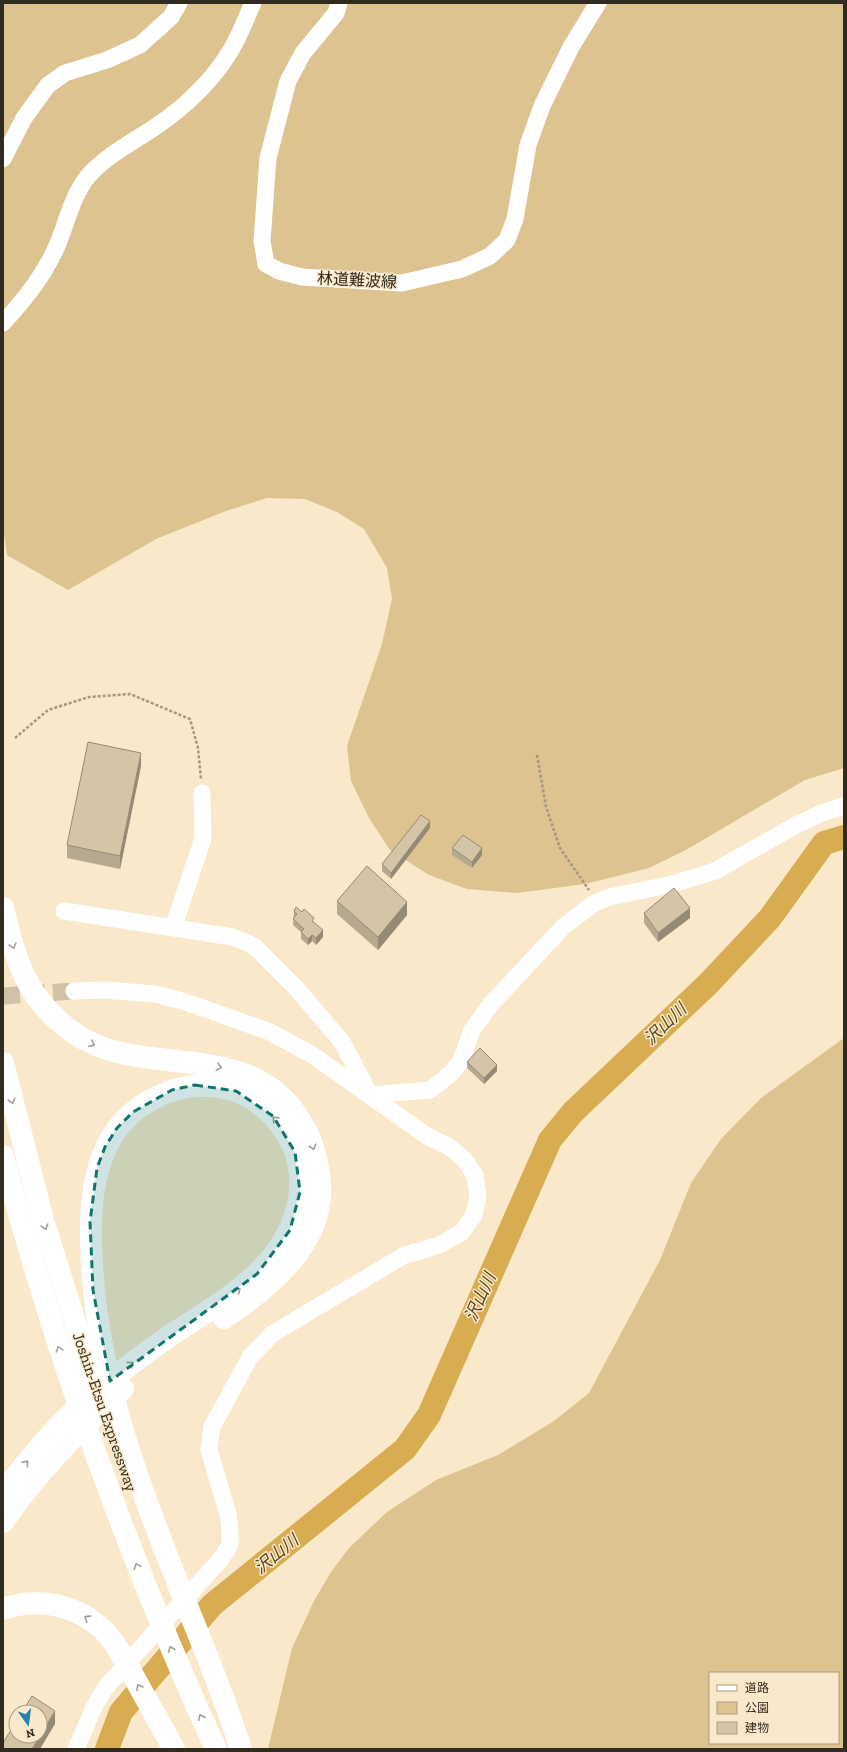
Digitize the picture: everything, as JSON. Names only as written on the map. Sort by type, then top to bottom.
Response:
[{"type":"highway","points":[[3,908],[14,952],[26,980],[38,1001],[55,1018],[94,1046],[120,1054],[187,1061],[235,1070],[256,1079],[274,1090],[290,1105],[303,1124],[312,1145],[318,1166],[320,1187],[318,1208],[312,1228],[300,1250],[286,1269],[266,1288],[242,1306],[164,1359],[112,1399],[72,1436],[50,1460],[3,1522]]},
{"type":"highway","name":"Joshin-Etsu Expressway","points":[[3,1063],[43,1220],[98,1369],[114,1425],[172,1583],[241,1749]]},
{"type":"highway","points":[[3,1494],[37,1450],[62,1423],[92,1395],[156,1346],[234,1293],[257,1274],[277,1251],[290,1230],[297,1212],[300,1192],[300,1172],[295,1152],[286,1133],[273,1116],[255,1101],[236,1091],[216,1086],[195,1085],[172,1090],[151,1099],[133,1112],[117,1128],[105,1147],[97,1168],[90,1222],[98,1369]]},
{"type":"highway","name":"Joshin-Etsu Expressway","points":[[3,1156],[46,1307],[92,1445],[151,1602],[186,1685],[216,1749]]},
{"type":"highway","points":[[3,1609],[26,1603],[46,1603],[63,1607],[81,1615],[100,1627],[115,1644],[174,1749]]},
{"type":"street","points":[[3,159],[24,118],[48,85],[65,73],[107,60],[140,45],[171,17],[179,3]]},
{"type":"street","points":[[3,323],[26,299],[43,275],[59,242],[75,195],[89,175],[111,156],[181,108],[211,78],[232,49],[253,3]]},
{"type":"street","name":"林道難波線","points":[[339,3],[336,13],[303,53],[288,81],[268,158],[262,241],[266,264],[279,271],[302,277],[402,283],[462,269],[490,256],[506,240],[515,219],[528,146],[542,106],[571,48],[598,3]]},
{"type":"street","points":[[173,928],[203,839],[202,793]]},
{"type":"street","points":[[370,1095],[430,1090],[449,1076],[460,1062],[472,1030],[491,1004],[563,927],[593,904],[609,897],[669,885],[715,871],[798,824],[824,812],[844,806]]},
{"type":"street","points":[[64,910],[233,937],[254,946],[296,988],[342,1042],[370,1095]]},
{"type":"street","points":[[74,991],[132,991],[155,994],[186,1002],[270,1032],[314,1056],[427,1136],[448,1146],[464,1159],[475,1175],[478,1196],[474,1215],[461,1233],[439,1245],[403,1256],[272,1334],[250,1357],[212,1427],[209,1450],[228,1514],[230,1545],[220,1560],[106,1687],[94,1707],[76,1749]]},
{"type":"path","points":[[15,738],[48,710],[89,697],[130,694],[190,719],[198,748],[202,793]]},
{"type":"path","points":[[537,756],[546,806],[560,848],[575,868],[597,903]]},
{"type":"highlighted area","points":[[195,1085],[236,1091],[273,1116],[295,1152],[300,1192],[290,1230],[257,1274],[110,1381],[93,1290],[90,1222],[97,1168],[105,1147],[117,1128],[133,1112],[172,1090]]},
{"type":"green space","points":[[3,3],[844,3],[844,768],[805,780],[686,850],[649,868],[585,884],[517,893],[467,889],[429,875],[390,850],[369,818],[351,781],[347,746],[382,644],[392,599],[387,568],[364,529],[337,512],[305,499],[267,498],[226,511],[156,539],[68,590],[7,555],[3,527]]},
{"type":"green space","points":[[844,1038],[844,1749],[268,1749],[292,1648],[314,1601],[331,1572],[349,1548],[387,1512],[436,1480],[498,1455],[554,1421],[589,1393],[660,1260],[691,1183],[721,1139],[761,1098]]},
{"type":"building","points":[[88,742],[141,753],[120,856],[67,845]]},
{"type":"building","points":[[421,815],[430,821],[391,873],[382,864]]},
{"type":"building","points":[[463,835],[482,848],[472,862],[452,848]]},
{"type":"building","points":[[367,866],[407,902],[378,937],[337,901]]},
{"type":"building","points":[[674,888],[690,908],[658,933],[644,913]]},
{"type":"building","points":[[296,907],[302,912],[304,909],[314,918],[312,921],[323,930],[316,938],[312,935],[308,939],[301,932],[304,929],[293,919],[297,914],[294,911]]},
{"type":"building","points":[[480,1048],[497,1065],[484,1078],[467,1062]]},
{"type":"building","points":[[32,1696],[44,1704],[27,1704]]},
{"type":"building","points":[[48,1706],[55,1711],[48,1723]]},
{"type":"building","points":[[8,1735],[8,1744],[35,1744],[32,1749],[3,1749],[3,1743]]},
{"type":"waterway","name":"沢山川","points":[[107,1749],[121,1712],[212,1605],[405,1449],[429,1415],[550,1140],[573,1112],[708,984],[770,918],[824,843],[844,837]]},
{"type":"tunnel","points":[[3,996],[74,991]]}]
